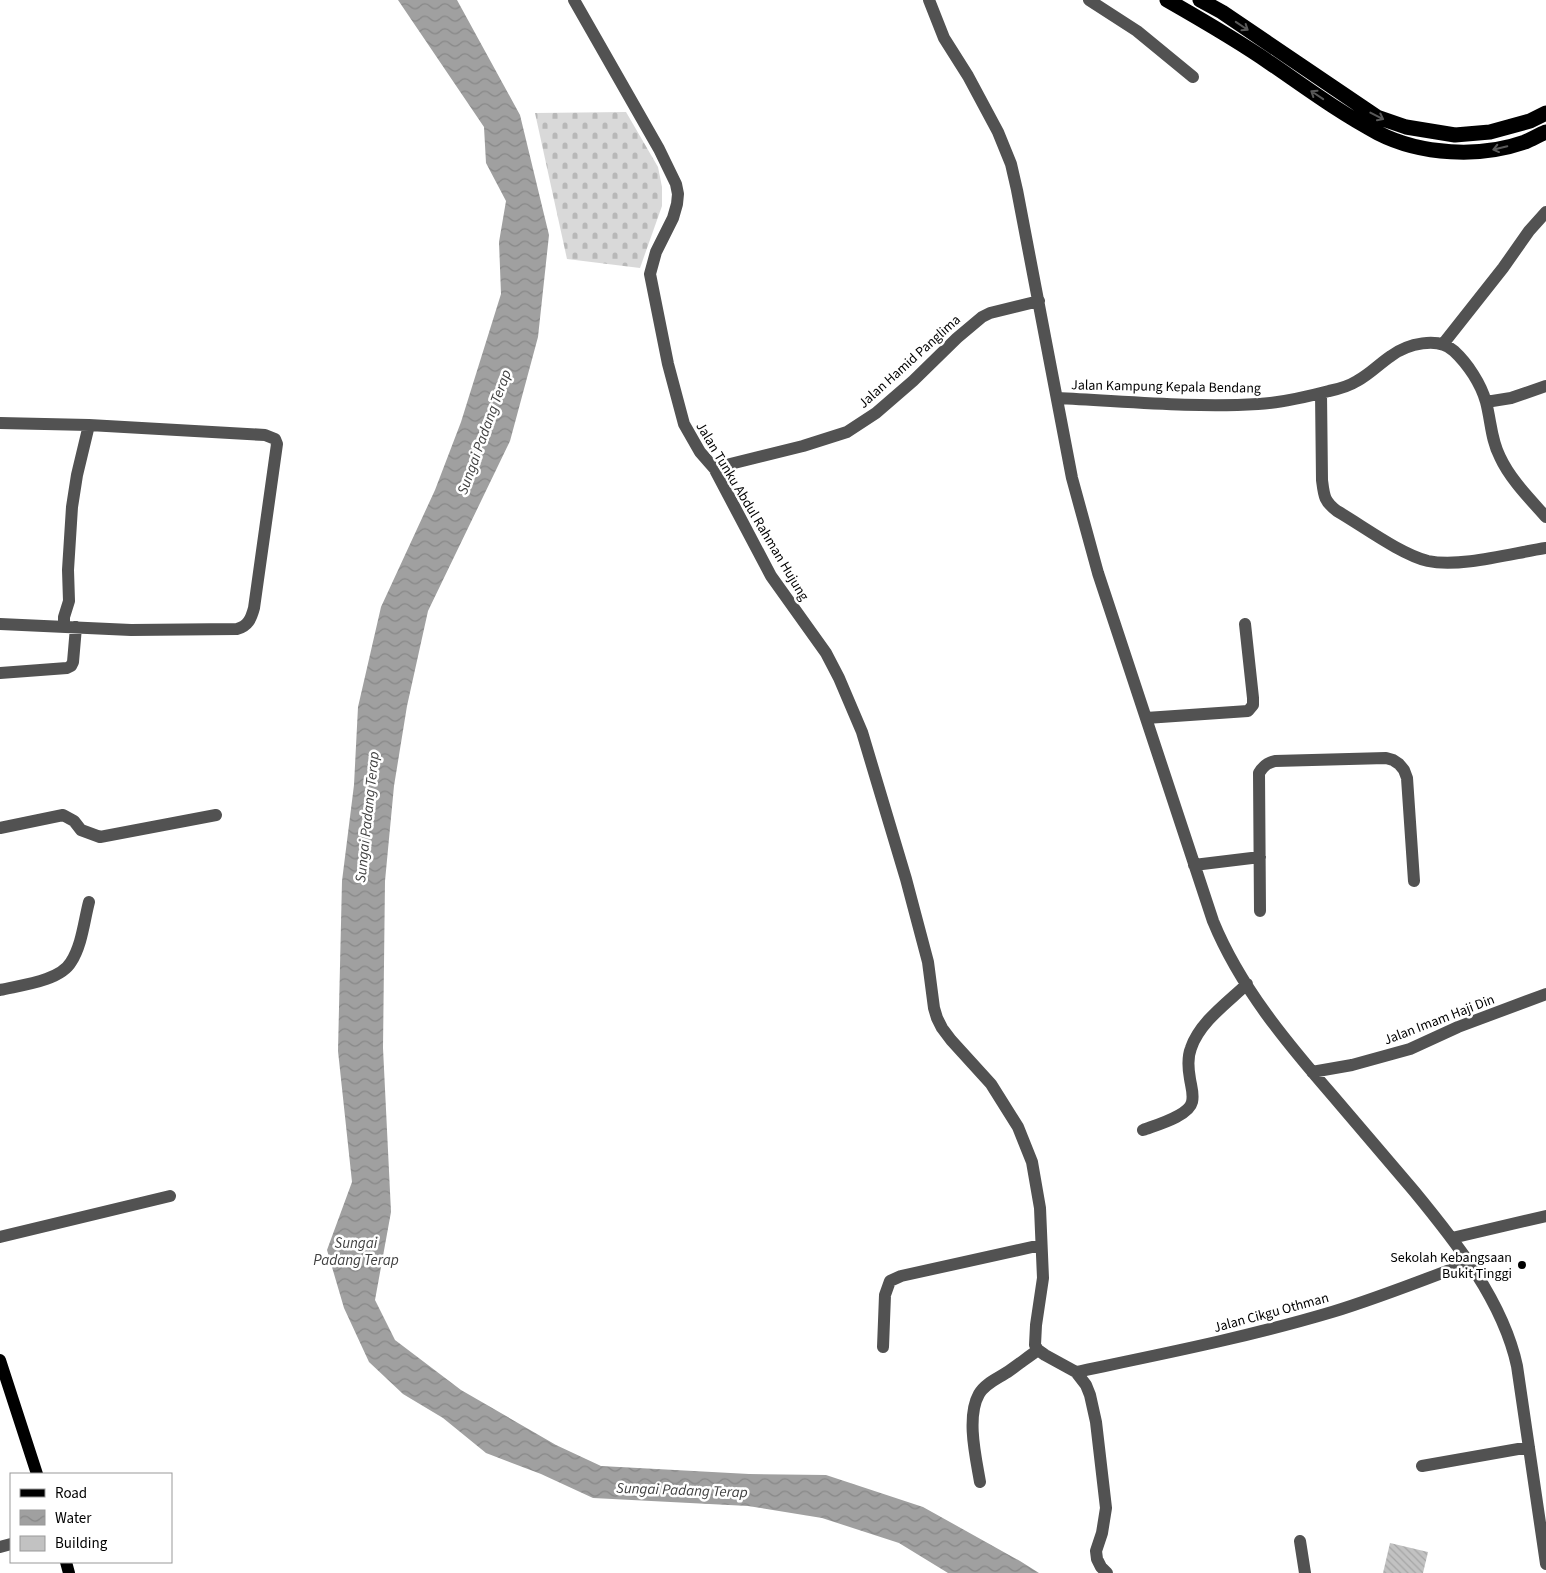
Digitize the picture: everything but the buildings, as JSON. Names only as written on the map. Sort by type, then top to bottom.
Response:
[{"type":"highway","points":[[1167,0],[1213,26],[1363,124],[1404,143],[1450,153],[1491,150],[1525,142],[1546,132]]},
{"type":"highway","points":[[1200,0],[1222,12],[1377,117],[1406,127],[1455,135],[1490,132],[1530,122],[1546,113]]},
{"type":"main road","points":[[0,1360],[37,1473]]},
{"type":"street","name":"Jalan Tunku Abdul Rahman Hujung","points":[[574,0],[659,149],[676,184],[677,204],[656,252],[650,274],[668,364],[680,411],[691,438],[714,468],[771,576],[826,654],[855,713],[872,764],[919,926],[928,962],[934,1008],[942,1028],[991,1084],[1018,1126],[1032,1162],[1040,1208],[1043,1278],[1034,1340],[1038,1350]]},
{"type":"street","points":[[929,0],[944,38],[968,76],[1006,149],[1017,190],[1072,478],[1085,527],[1098,573],[1218,934],[1247,984],[1278,1030],[1452,1238],[1492,1300],[1513,1348],[1530,1447],[1546,1564]]},
{"type":"street","points":[[1089,0],[1137,31],[1193,77]]},
{"type":"street","points":[[1546,212],[1529,231],[1503,268],[1443,344],[1464,361],[1480,387],[1486,402],[1490,429],[1500,457],[1508,471],[1546,517]]},
{"type":"street","name":"Jalan Hamid Panglima","points":[[714,468],[803,446],[847,432],[876,413],[913,381],[956,338],[982,317],[990,313],[1038,301]]},
{"type":"street","name":"Jalan Kampung Kepala Bendang","points":[[1057,398],[1172,404],[1237,405],[1276,402],[1341,388],[1356,382],[1400,350],[1427,343],[1443,344]]},
{"type":"street","points":[[1486,402],[1511,398],[1546,386]]},
{"type":"street","points":[[1321,393],[1323,486],[1325,499],[1337,511],[1398,547],[1428,561],[1450,562],[1471,560],[1546,548]]},
{"type":"street","points":[[0,423],[89,425],[265,436],[275,439],[277,444],[254,608],[251,618],[246,625],[231,630],[131,630],[0,624]]},
{"type":"street","points":[[0,673],[67,668],[72,666],[70,627],[64,617],[69,601],[72,507],[76,475],[89,425]]},
{"type":"street","points":[[1146,718],[1248,711],[1253,705],[1253,698],[1245,624]]},
{"type":"street","points":[[1260,911],[1259,773],[1268,763],[1275,761],[1386,758],[1399,764],[1407,778],[1414,882]]},
{"type":"street","points":[[0,828],[64,815],[74,821],[81,830],[100,838],[216,815]]},
{"type":"street","points":[[1194,865],[1260,858]]},
{"type":"street","points":[[0,990],[47,979],[62,972],[72,962],[89,902]]},
{"type":"street","points":[[1143,1130],[1179,1115],[1190,1106],[1193,1100],[1188,1057],[1193,1042],[1204,1025],[1247,984]]},
{"type":"street","name":"Jalan Imam Haji Din","points":[[1312,1072],[1352,1065],[1410,1049],[1458,1027],[1546,994]]},
{"type":"street","points":[[0,1237],[170,1196]]},
{"type":"street","points":[[1452,1238],[1546,1216]]},
{"type":"street","points":[[883,1347],[885,1295],[890,1281],[901,1276],[1041,1245]]},
{"type":"street","name":"Jalan Cikgu Othman","points":[[1076,1372],[1174,1352],[1333,1312],[1468,1263]]},
{"type":"street","points":[[980,1482],[971,1433],[974,1409],[979,1394],[993,1381],[1038,1350],[1076,1372],[1090,1395],[1096,1422],[1106,1508],[1102,1532],[1096,1551],[1097,1559],[1107,1573]]},
{"type":"street","points":[[1422,1466],[1530,1447]]},
{"type":"street","points":[[1300,1541],[1305,1573]]},
{"type":"green space","points":[[626,112],[658,167],[662,187],[662,206],[640,268],[567,259],[535,113]]},
{"type":"water","name":"Sungai Padang Terap","points":[[398,0],[457,0],[520,115],[549,235],[538,337],[510,441],[428,611],[407,706],[394,786],[385,881],[383,1048],[391,1212],[375,1300],[395,1340],[461,1390],[556,1445],[601,1466],[749,1474],[826,1475],[923,1507],[1039,1573],[948,1573],[899,1543],[822,1518],[748,1506],[593,1498],[541,1474],[486,1453],[443,1418],[403,1394],[369,1362],[344,1308],[327,1250],[352,1182],[338,1051],[342,881],[354,785],[358,707],[381,607],[435,490],[461,422],[501,294],[499,242],[506,201],[486,163],[484,127]]},
{"type":"place","name":"Sekolah Kebangsaan Bukit Tinggi","points":[[1522,1265]]}]
